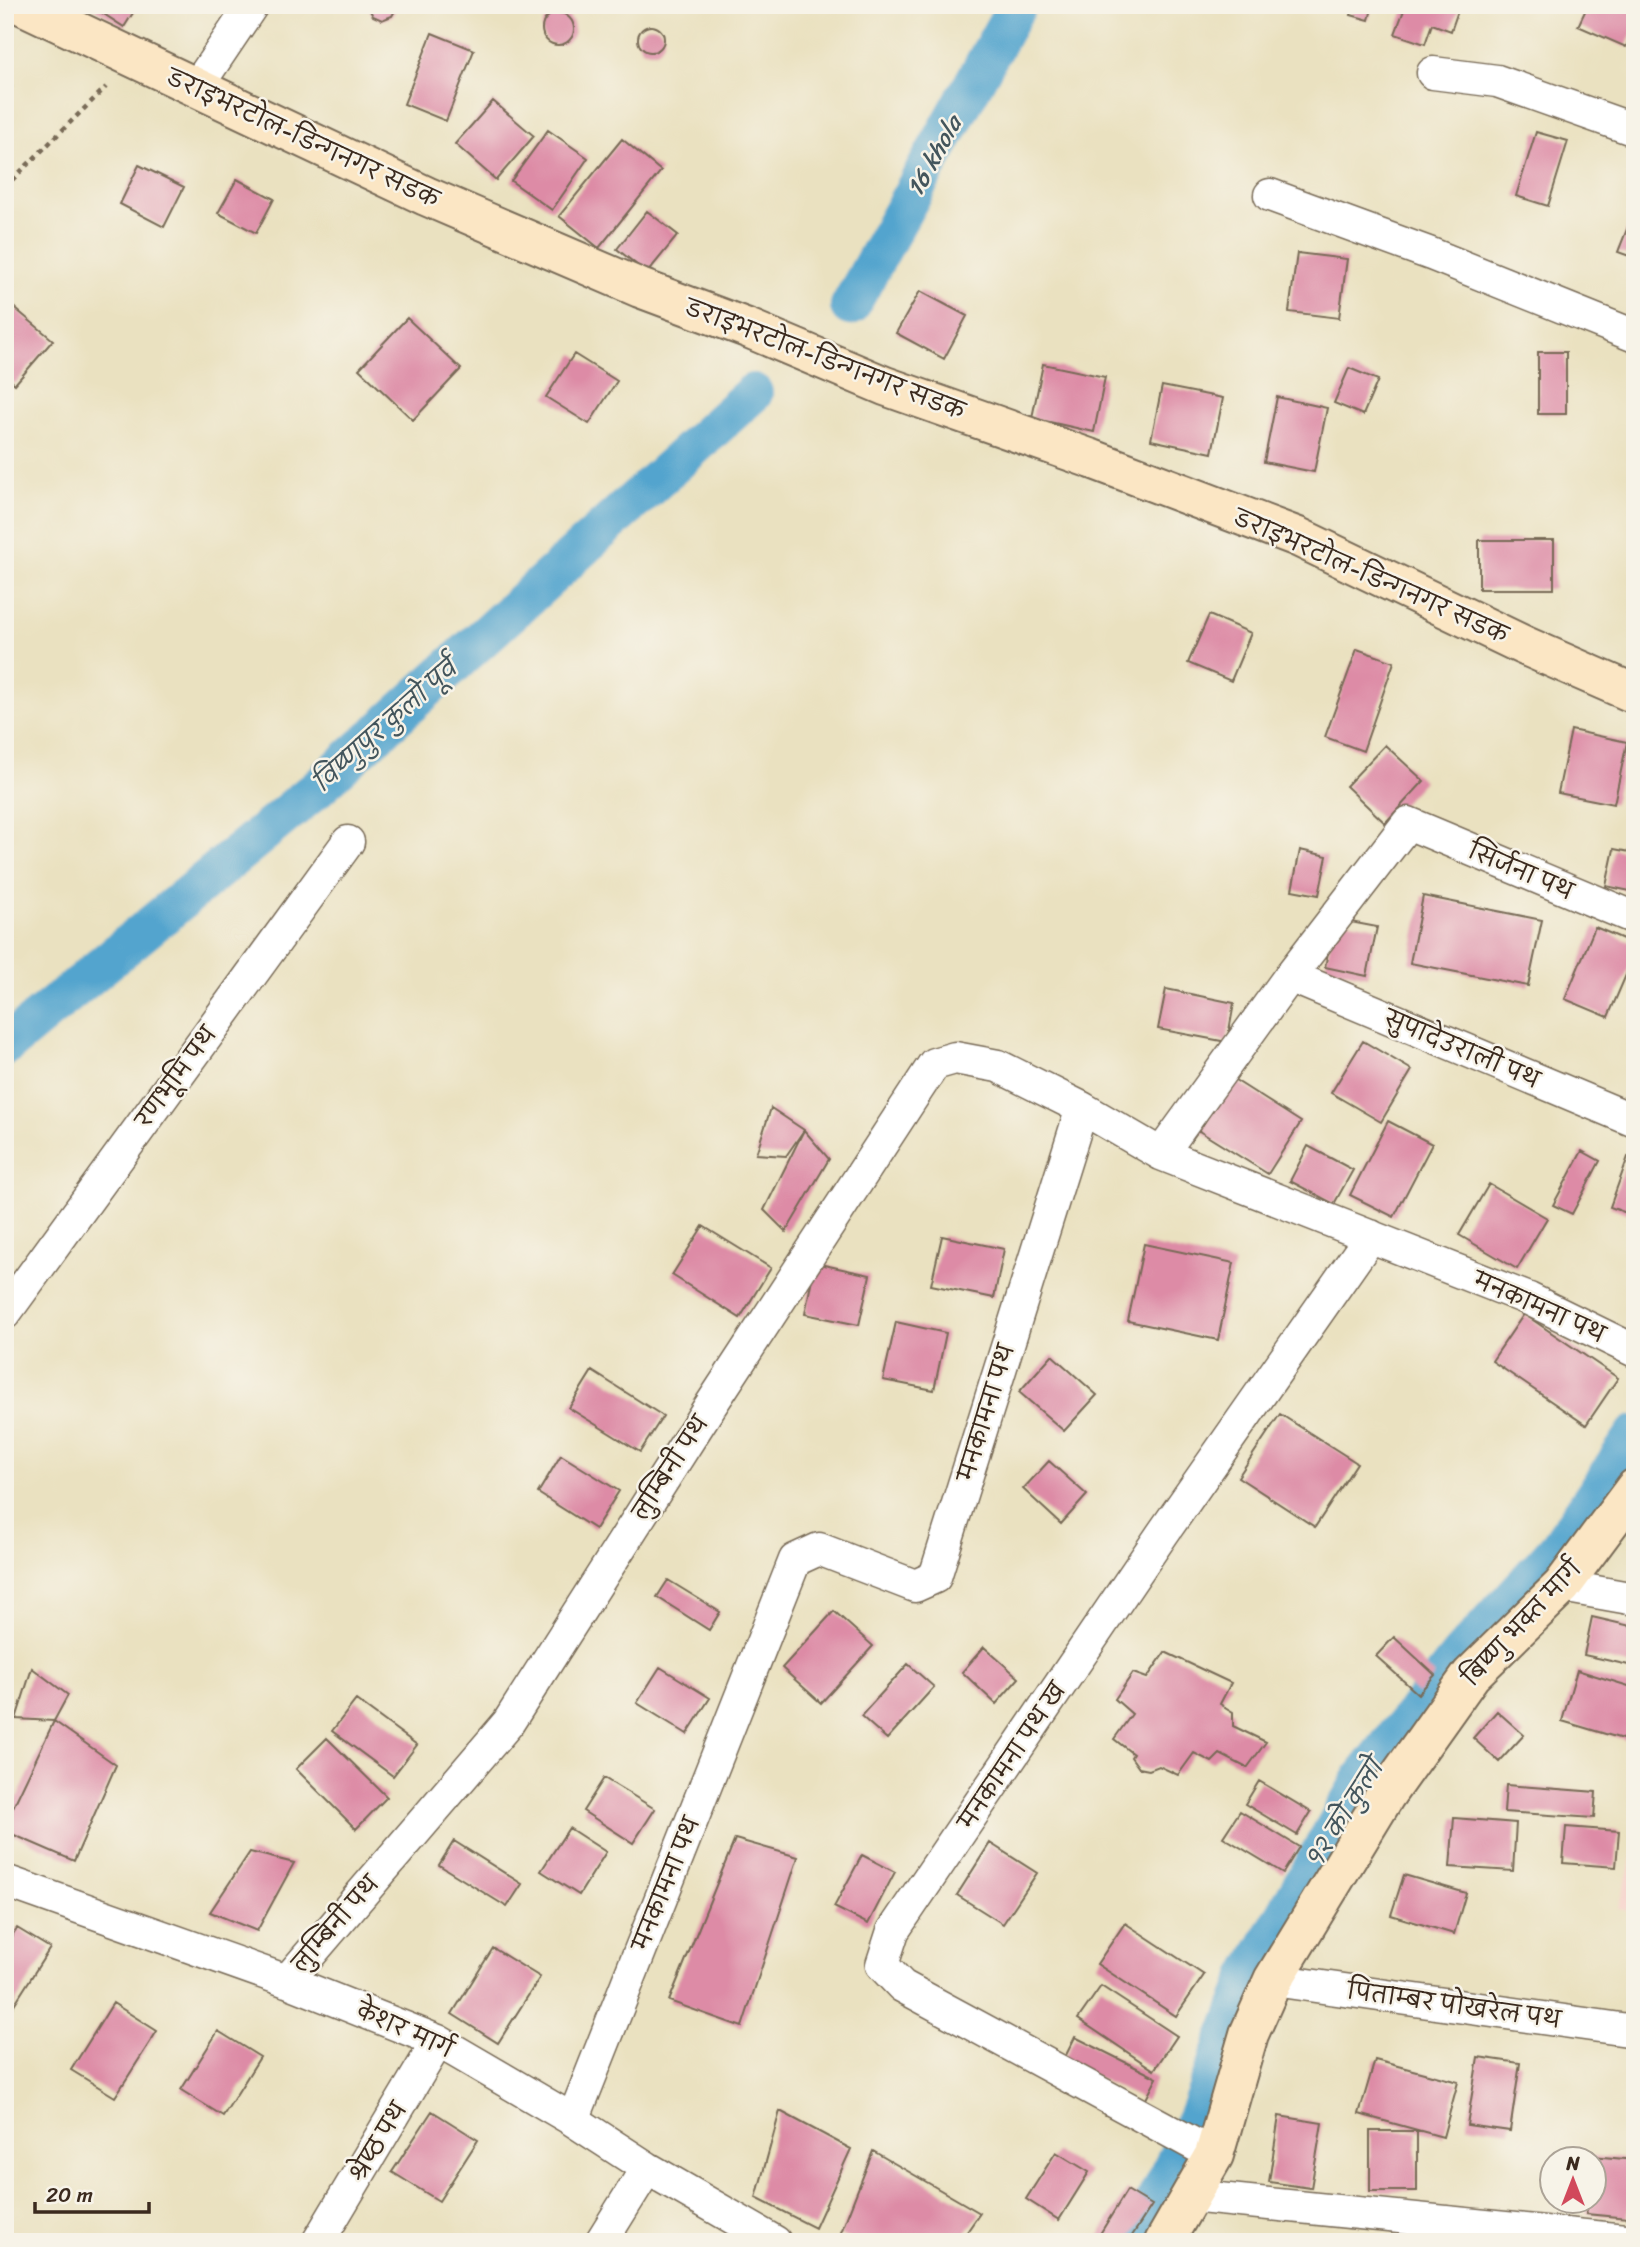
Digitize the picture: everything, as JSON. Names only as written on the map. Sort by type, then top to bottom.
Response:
[{"type":"street","name":"डराइभरटोल-डिन्गनगर सडक","points":[[22,5],[426,196],[640,288],[750,329],[885,386],[1092,459],[1298,537],[1523,645],[1635,694]]},
{"type":"street","points":[[196,88],[252,5]]},
{"type":"street","points":[[1433,73],[1497,81],[1635,130]]},
{"type":"street","points":[[1270,195],[1431,254],[1635,336]]},
{"type":"street","name":"सिर्जना पथ","points":[[1290,976],[1408,823],[1635,918]]},
{"type":"street","name":"रणभूमि पथ","points":[[5,1313],[348,842]]},
{"type":"street","points":[[1161,1154],[1290,976]]},
{"type":"street","name":"सुपादेउराली पथ","points":[[1290,976],[1635,1121]]},
{"type":"street","name":"लुम्बिनी पथ","points":[[287,1981],[508,1723],[705,1414],[934,1065],[955,1058],[998,1066],[1082,1108]]},
{"type":"street","name":"मनकामना पथ","points":[[573,2119],[795,1560],[819,1549],[915,1586],[935,1577],[1082,1108],[1161,1154],[1529,1298],[1635,1351]]},
{"type":"street","name":"मनकामना पथ ख","points":[[1212,2155],[902,1986],[881,1965],[893,1931],[1163,1533],[1371,1236]]},
{"type":"street","name":"बिष्णु भक्त मार्ग","points":[[1164,2242],[1212,2155],[1248,2034],[1273,1980],[1385,1796],[1471,1675],[1562,1586],[1635,1488]]},
{"type":"street","points":[[1562,1586],[1635,1599]]},
{"type":"street","name":"केशर मार्ग","points":[[5,1881],[287,1981],[438,2042],[573,2119],[647,2168],[775,2242]]},
{"type":"street","name":"पिताम्बर पोखरेल पथ","points":[[1273,1980],[1635,2031]]},
{"type":"street","name":"श्रेष्ठ पथ","points":[[318,2242],[438,2042]]},
{"type":"street","points":[[601,2242],[647,2168]]},
{"type":"street","points":[[1190,2196],[1635,2241]]},
{"type":"path","points":[[5,187],[134,59]]},
{"type":"shaded area","points":[[1635,1845],[1635,1912],[1619,1909]]},
{"type":"building","points":[[90,5],[138,5],[124,27]]},
{"type":"building","points":[[367,5],[398,5],[392,16],[382,20],[373,16]]},
{"type":"building","points":[[1354,5],[1373,5],[1369,20],[1351,15]]},
{"type":"building","points":[[1406,5],[1460,5],[1451,31],[1432,24],[1425,44],[1395,34]]},
{"type":"building","points":[[1588,5],[1635,5],[1635,27],[1626,47],[1578,26]]},
{"type":"building","points":[[558,13],[569,18],[574,29],[569,40],[558,45],[547,40],[542,29],[547,18]]},
{"type":"building","points":[[651,26],[660,30],[664,39],[660,48],[651,52],[642,48],[638,39],[642,30]]},
{"type":"building","points":[[432,33],[474,50],[446,121],[404,104]]},
{"type":"building","points":[[5,79],[12,87],[5,93]]},
{"type":"building","points":[[493,101],[534,136],[496,180],[455,144]]},
{"type":"building","points":[[548,130],[588,158],[552,210],[511,181]]},
{"type":"building","points":[[1536,132],[1568,141],[1548,206],[1516,196]]},
{"type":"building","points":[[622,139],[661,171],[599,248],[559,216]]},
{"type":"building","points":[[139,165],[184,187],[164,227],[120,204]]},
{"type":"building","points":[[237,179],[274,199],[256,233],[218,213]]},
{"type":"building","points":[[1635,209],[1635,258],[1618,252]]},
{"type":"building","points":[[647,211],[678,235],[647,273],[617,249]]},
{"type":"building","points":[[1297,253],[1347,259],[1339,318],[1289,312]]},
{"type":"building","points":[[920,291],[967,316],[944,359],[896,333]]},
{"type":"building","points":[[5,300],[53,340],[15,384],[5,376]]},
{"type":"building","points":[[407,318],[461,369],[413,420],[359,369]]},
{"type":"building","points":[[1538,352],[1566,352],[1566,414],[1538,414]]},
{"type":"building","points":[[574,354],[617,381],[589,424],[546,397]]},
{"type":"building","points":[[1043,364],[1105,377],[1094,432],[1032,418]]},
{"type":"building","points":[[1349,368],[1378,380],[1363,415],[1334,403]]},
{"type":"building","points":[[1162,386],[1223,398],[1212,453],[1151,440]]},
{"type":"building","points":[[1277,397],[1327,408],[1314,472],[1264,462]]},
{"type":"building","points":[[1479,540],[1554,540],[1554,589],[1479,589]]},
{"type":"building","points":[[1209,615],[1251,633],[1231,681],[1188,663]]},
{"type":"building","points":[[1357,649],[1394,662],[1363,751],[1325,737]]},
{"type":"building","points":[[1571,730],[1627,742],[1614,804],[1558,793]]},
{"type":"building","points":[[1385,745],[1424,781],[1385,823],[1346,786]]},
{"type":"building","points":[[1614,849],[1635,853],[1635,892],[1606,886]]},
{"type":"building","points":[[1300,850],[1327,856],[1319,895],[1292,890]]},
{"type":"building","points":[[1423,896],[1542,920],[1528,986],[1410,963]]},
{"type":"building","points":[[1335,919],[1377,927],[1367,976],[1325,967]]},
{"type":"building","points":[[1595,927],[1635,944],[1635,954],[1608,1017],[1565,999]]},
{"type":"building","points":[[1166,989],[1234,1003],[1227,1042],[1158,1029]]},
{"type":"building","points":[[1363,1041],[1412,1070],[1381,1122],[1331,1093]]},
{"type":"building","points":[[1232,1078],[1301,1122],[1268,1174],[1199,1131]]},
{"type":"building","points":[[771,1108],[804,1130],[786,1156],[756,1154]]},
{"type":"building","points":[[1388,1121],[1432,1144],[1394,1217],[1350,1195]]},
{"type":"building","points":[[804,1130],[829,1159],[786,1232],[764,1210]]},
{"type":"building","points":[[1308,1146],[1353,1170],[1334,1204],[1290,1181]]},
{"type":"building","points":[[1582,1151],[1600,1161],[1572,1214],[1553,1205]]},
{"type":"building","points":[[1628,1157],[1635,1159],[1635,1216],[1610,1207]]},
{"type":"building","points":[[1489,1184],[1547,1218],[1517,1269],[1459,1235]]},
{"type":"building","points":[[703,1226],[771,1268],[740,1318],[672,1275]]},
{"type":"building","points":[[942,1236],[1004,1249],[994,1298],[931,1285]]},
{"type":"building","points":[[1144,1244],[1234,1263],[1218,1340],[1128,1321]]},
{"type":"building","points":[[815,1263],[870,1275],[859,1325],[805,1314]]},
{"type":"building","points":[[1524,1314],[1618,1378],[1586,1425],[1492,1361]]},
{"type":"building","points":[[896,1322],[946,1333],[934,1390],[883,1380]]},
{"type":"building","points":[[1052,1355],[1097,1395],[1064,1431],[1019,1392]]},
{"type":"building","points":[[592,1371],[663,1416],[640,1452],[569,1408]]},
{"type":"building","points":[[1280,1414],[1357,1463],[1315,1527],[1238,1477]]},
{"type":"building","points":[[561,1455],[619,1491],[595,1529],[538,1493]]},
{"type":"building","points":[[1049,1461],[1087,1495],[1061,1524],[1023,1489]]},
{"type":"building","points":[[668,1580],[720,1612],[709,1630],[657,1597]]},
{"type":"building","points":[[834,1611],[873,1646],[821,1703],[782,1668]]},
{"type":"building","points":[[1592,1617],[1635,1627],[1633,1666],[1584,1655]]},
{"type":"building","points":[[1394,1637],[1435,1675],[1418,1694],[1376,1656]]},
{"type":"building","points":[[984,1647],[1019,1678],[996,1704],[962,1672]]},
{"type":"building","points":[[1165,1652],[1231,1683],[1220,1704],[1233,1712],[1233,1726],[1266,1742],[1247,1768],[1220,1754],[1212,1762],[1194,1753],[1178,1775],[1159,1766],[1149,1770],[1139,1768],[1131,1757],[1133,1754],[1114,1739],[1132,1714],[1115,1699],[1133,1673],[1147,1678]]},
{"type":"building","points":[[908,1664],[934,1687],[887,1739],[861,1716]]},
{"type":"building","points":[[660,1667],[710,1698],[687,1734],[637,1703]]},
{"type":"building","points":[[32,1668],[68,1695],[54,1721],[16,1719]]},
{"type":"building","points":[[1577,1670],[1635,1688],[1635,1721],[1629,1741],[1562,1721]]},
{"type":"building","points":[[356,1700],[417,1745],[393,1776],[332,1731]]},
{"type":"building","points":[[1497,1711],[1524,1735],[1499,1762],[1473,1738]]},
{"type":"building","points":[[54,1721],[116,1765],[74,1861],[5,1831],[5,1824]]},
{"type":"building","points":[[327,1738],[387,1797],[356,1829],[296,1769]]},
{"type":"building","points":[[604,1778],[655,1809],[633,1843],[583,1811]]},
{"type":"building","points":[[1259,1781],[1311,1812],[1297,1835],[1245,1804]]},
{"type":"building","points":[[1506,1785],[1596,1792],[1594,1818],[1504,1812]]},
{"type":"building","points":[[1240,1811],[1299,1847],[1283,1873],[1223,1837]]},
{"type":"building","points":[[1454,1818],[1516,1823],[1513,1871],[1450,1867]]},
{"type":"building","points":[[1566,1827],[1619,1831],[1616,1867],[1563,1863]]},
{"type":"building","points":[[569,1828],[606,1852],[579,1895],[541,1871]]},
{"type":"building","points":[[735,1839],[798,1857],[742,2027],[669,2001]]},
{"type":"building","points":[[454,1841],[522,1884],[507,1907],[439,1865]]},
{"type":"building","points":[[990,1843],[1037,1873],[1003,1924],[957,1895]]},
{"type":"building","points":[[250,1852],[294,1863],[257,1931],[210,1912]]},
{"type":"building","points":[[862,1855],[895,1872],[868,1924],[834,1907]]},
{"type":"building","points":[[1404,1875],[1466,1893],[1454,1934],[1391,1915]]},
{"type":"building","points":[[1125,1923],[1204,1975],[1176,2016],[1097,1964]]},
{"type":"building","points":[[17,1928],[50,1948],[10,2011],[5,2008],[5,1946]]},
{"type":"building","points":[[493,1948],[540,1977],[498,2043],[452,2014]]},
{"type":"building","points":[[1101,1986],[1177,2036],[1154,2070],[1078,2019]]},
{"type":"building","points":[[113,2003],[157,2031],[115,2097],[71,2070]]},
{"type":"building","points":[[218,2031],[260,2057],[223,2116],[181,2090]]},
{"type":"building","points":[[1075,2037],[1157,2078],[1145,2101],[1063,2061]]},
{"type":"building","points":[[1478,2057],[1520,2063],[1510,2131],[1467,2125]]},
{"type":"building","points":[[1375,2060],[1458,2082],[1443,2137],[1359,2114]]},
{"type":"building","points":[[432,2111],[478,2140],[439,2201],[392,2172]]},
{"type":"building","points":[[780,2111],[851,2149],[815,2228],[756,2198]]},
{"type":"building","points":[[1279,2116],[1322,2123],[1311,2188],[1269,2182]]},
{"type":"building","points":[[1370,2131],[1417,2131],[1417,2191],[1370,2191]]},
{"type":"building","points":[[873,2151],[980,2213],[960,2242],[856,2242],[840,2235]]},
{"type":"building","points":[[1056,2152],[1089,2172],[1059,2220],[1026,2199]]},
{"type":"building","points":[[1608,2157],[1635,2160],[1628,2218],[1607,2216]]},
{"type":"building","points":[[1127,2190],[1152,2205],[1128,2242],[1095,2242]]},
{"type":"waterway","name":"16 khola","points":[[850,306],[1017,5]]},
{"type":"waterway","name":"विष्णुपुर कुलो पूर्व","points":[[5,1046],[315,790],[753,393]]},
{"type":"waterway","name":"१२ को कुलो","points":[[1135,2242],[1197,2118],[1251,1975],[1363,1778],[1460,1656],[1559,1547],[1635,1435]]}]
